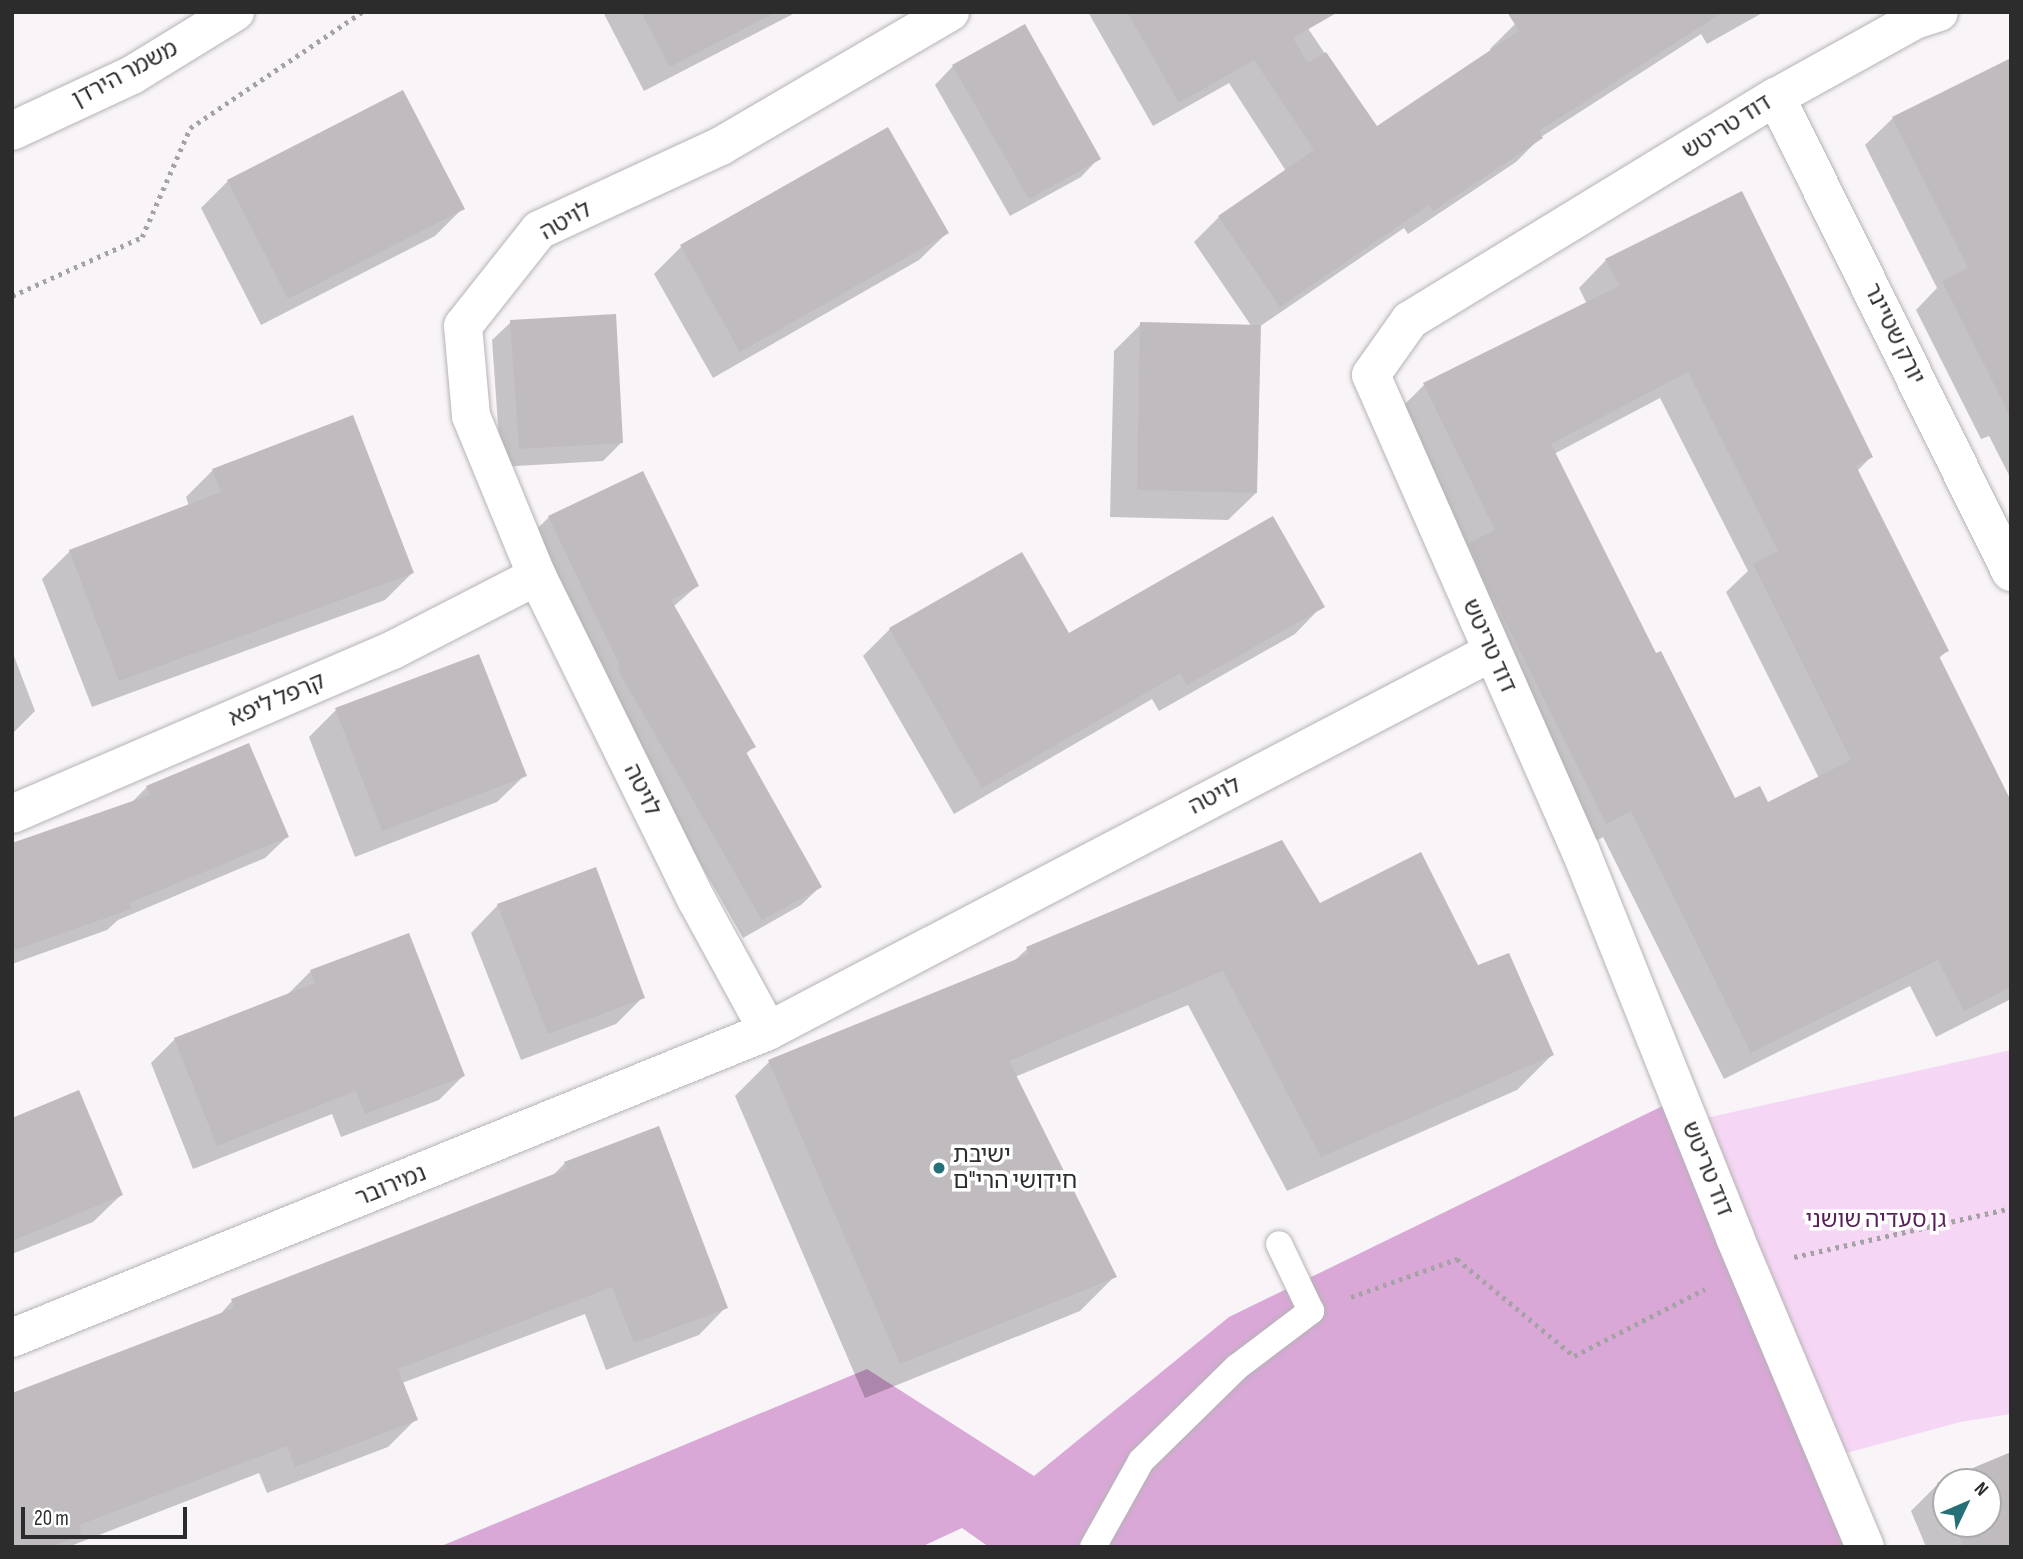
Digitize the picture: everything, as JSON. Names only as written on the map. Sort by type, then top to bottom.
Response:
[{"type":"street","name":"משמר הירדן","points":[[12,131],[132,75],[235,12]]},
{"type":"street","name":"לויטה","points":[[950,12],[721,146],[539,230],[463,326],[471,416],[537,576],[696,899],[768,1031],[1492,652]]},
{"type":"street","name":"דוד טריטש","points":[[1866,1547],[1747,1268],[1581,852],[1371,376],[1410,320],[1776,97],[1922,15]]},
{"type":"street","name":"יורק שטיינר","points":[[1776,97],[2011,572]]},
{"type":"street","name":"קרפל ליפא","points":[[12,814],[393,650],[537,576]]},
{"type":"street","name":"נמירובר","points":[[12,1338],[768,1031]]},
{"type":"lane","points":[[1093,1547],[1141,1461],[1237,1367],[1311,1311],[1279,1244]]},
{"type":"path","points":[[12,296],[142,237],[190,128],[362,12]]},
{"type":"path","points":[[1311,1311],[1457,1259],[1574,1356],[1747,1268],[2011,1208]]},
{"type":"green space","name":"גן סעדיה שושני","points":[[2011,1050],[2011,1414],[1960,1422],[1828,1458],[1688,1122]]},
{"type":"shaded area","points":[[1679,1098],[1866,1547],[989,1547],[962,1528],[921,1547],[439,1547],[867,1369],[1034,1476],[1229,1317]]},
{"type":"building","points":[[641,12],[776,12],[670,67]]},
{"type":"building","points":[[1127,12],[1338,12],[1293,38],[1308,63],[1326,52],[1377,126],[1519,31],[1507,12],[1723,12],[1539,131],[1543,138],[1433,211],[1429,205],[1280,307],[1218,216],[1314,150],[1254,60],[1179,103]]},
{"type":"building","points":[[1025,24],[1101,159],[1029,199],[952,65]]},
{"type":"building","points":[[2011,58],[2011,418],[1942,281],[1968,268],[1892,117]]},
{"type":"building","points":[[403,90],[465,209],[288,299],[227,180]]},
{"type":"building","points":[[888,127],[949,233],[740,352],[680,245]]},
{"type":"building","points":[[1742,191],[1873,457],[1856,466],[1949,651],[1939,656],[2011,801],[2011,987],[1964,1011],[1938,960],[1751,1053],[1631,811],[1606,824],[1485,581],[1469,543],[1495,530],[1423,383],[1619,286],[1605,259]],"holes":[[[1688,372],[1778,551],[1753,564],[1851,760],[1768,802],[1760,786],[1735,798],[1661,651],[1656,653],[1551,444]]]},
{"type":"building","points":[[616,314],[623,443],[519,449],[510,320]]},
{"type":"building","points":[[1140,322],[1261,325],[1257,493],[1137,490]]},
{"type":"building","points":[[353,415],[414,573],[119,681],[69,550],[221,492],[212,469]]},
{"type":"building","points":[[643,471],[699,586],[671,600],[756,747],[746,752],[822,887],[762,920],[618,670],[621,668],[548,516]]},
{"type":"building","points":[[1273,516],[1325,607],[1187,685],[1180,673],[982,788],[889,628],[1022,552],[1069,633]]},
{"type":"building","points":[[479,654],[527,776],[382,831],[335,708]]},
{"type":"building","points":[[249,743],[289,837],[129,903],[131,909],[12,951],[12,843],[150,795],[146,786]]},
{"type":"building","points":[[1282,840],[1320,903],[1421,852],[1478,965],[1509,953],[1554,1055],[1321,1157],[1223,971],[1009,1061],[1117,1277],[900,1364],[768,1060],[1029,954],[1026,947]]},
{"type":"building","points":[[596,867],[645,998],[548,1034],[497,904]]},
{"type":"building","points":[[409,933],[465,1076],[365,1114],[356,1091],[217,1146],[174,1038],[315,983],[310,970]]},
{"type":"building","points":[[79,1090],[123,1195],[12,1241],[12,1118]]},
{"type":"building","points":[[659,1126],[728,1308],[634,1343],[612,1287],[398,1369],[418,1420],[295,1467],[287,1446],[79,1525],[82,1535],[51,1547],[12,1547],[12,1393],[234,1308],[231,1299],[567,1169],[564,1162]]},
{"type":"building","points":[[2011,1452],[2011,1547],[1964,1547],[1960,1538],[2002,1538],[2002,1468],[1973,1468]]},
{"type":"place","name":"ישיבת חידושי הרי\"ם","points":[[939,1168]]}]
